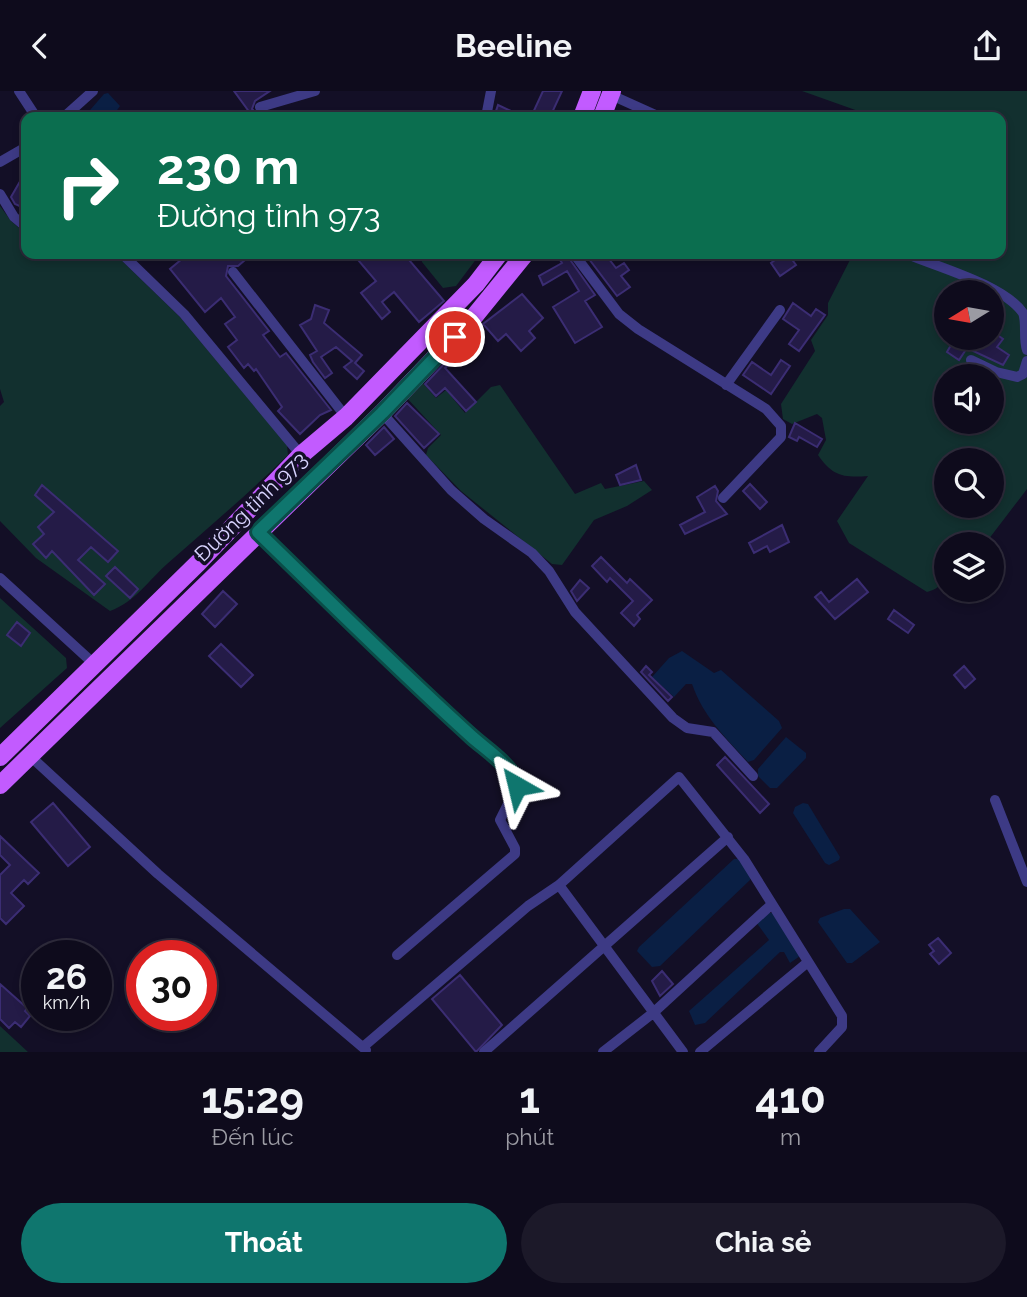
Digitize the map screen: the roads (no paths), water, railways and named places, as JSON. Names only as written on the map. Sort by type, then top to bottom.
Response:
[{"type":"main road","points":[[584,112],[592,91]]},
{"type":"main road","points":[[604,112],[612,93]]},
{"type":"main road","name":"Đường tỉnh 973","points":[[0,757],[198,563],[301,455],[346,417],[476,284],[495,259]]},
{"type":"main road","name":"Đường tỉnh 973","points":[[0,785],[382,413],[473,318],[521,259]]},
{"type":"street","points":[[19,91],[33,112]]},
{"type":"street","points":[[70,112],[93,91]]},
{"type":"street","points":[[260,107],[315,91]]},
{"type":"street","points":[[487,112],[491,91]]},
{"type":"street","points":[[612,93],[650,112]]},
{"type":"street","points":[[0,162],[21,150]]},
{"type":"street","points":[[0,194],[14,217],[21,223]]},
{"type":"street","points":[[127,259],[184,314],[301,455]]},
{"type":"street","points":[[578,259],[619,314],[638,329],[766,409],[781,426],[782,433],[723,498]]},
{"type":"street","points":[[917,259],[961,280]]},
{"type":"street","points":[[233,272],[346,417]]},
{"type":"street","points":[[1004,302],[1025,314],[1027,350]]},
{"type":"street","points":[[726,385],[780,310]]},
{"type":"street","points":[[971,360],[977,364]]},
{"type":"street","points":[[1004,375],[1020,376],[1027,361]]},
{"type":"street","points":[[382,413],[451,490],[484,519],[532,553],[549,571],[575,612],[673,718],[687,727],[713,732],[753,776]]},
{"type":"street","points":[[258,532],[516,778],[517,786],[500,820],[515,848],[515,854],[397,955]]},
{"type":"street","points":[[0,578],[93,663]]},
{"type":"street","points":[[29,755],[158,874],[366,1049],[528,906],[559,885],[681,777],[729,837],[844,1021],[829,1044],[819,1052]]},
{"type":"street","points":[[995,800],[1027,883]]},
{"type":"street","points":[[484,1052],[729,837]]},
{"type":"street","points":[[559,885],[683,1052]]},
{"type":"street","points":[[603,1052],[653,1013],[772,904]]},
{"type":"street","points":[[700,1052],[807,962]]},
{"type":"water","points":[[108,93],[120,106],[116,112],[88,112]]},
{"type":"water","points":[[682,651],[714,673],[721,670],[779,721],[782,728],[754,760],[748,762],[716,726],[702,706],[692,684],[686,684],[674,697],[652,677],[669,658]]},
{"type":"water","points":[[786,737],[806,753],[806,758],[777,788],[770,788],[758,776],[758,769]]},
{"type":"water","points":[[808,804],[840,857],[839,860],[829,865],[825,863],[793,813],[795,807]]},
{"type":"water","points":[[734,859],[738,859],[751,875],[750,880],[660,966],[652,967],[637,951],[639,947]]},
{"type":"water","points":[[850,909],[880,942],[852,963],[847,963],[818,922],[820,918]]},
{"type":"water","points":[[765,913],[773,913],[800,956],[790,963],[784,952],[780,952],[705,1023],[695,1025],[689,1011],[769,940],[756,922]]}]
